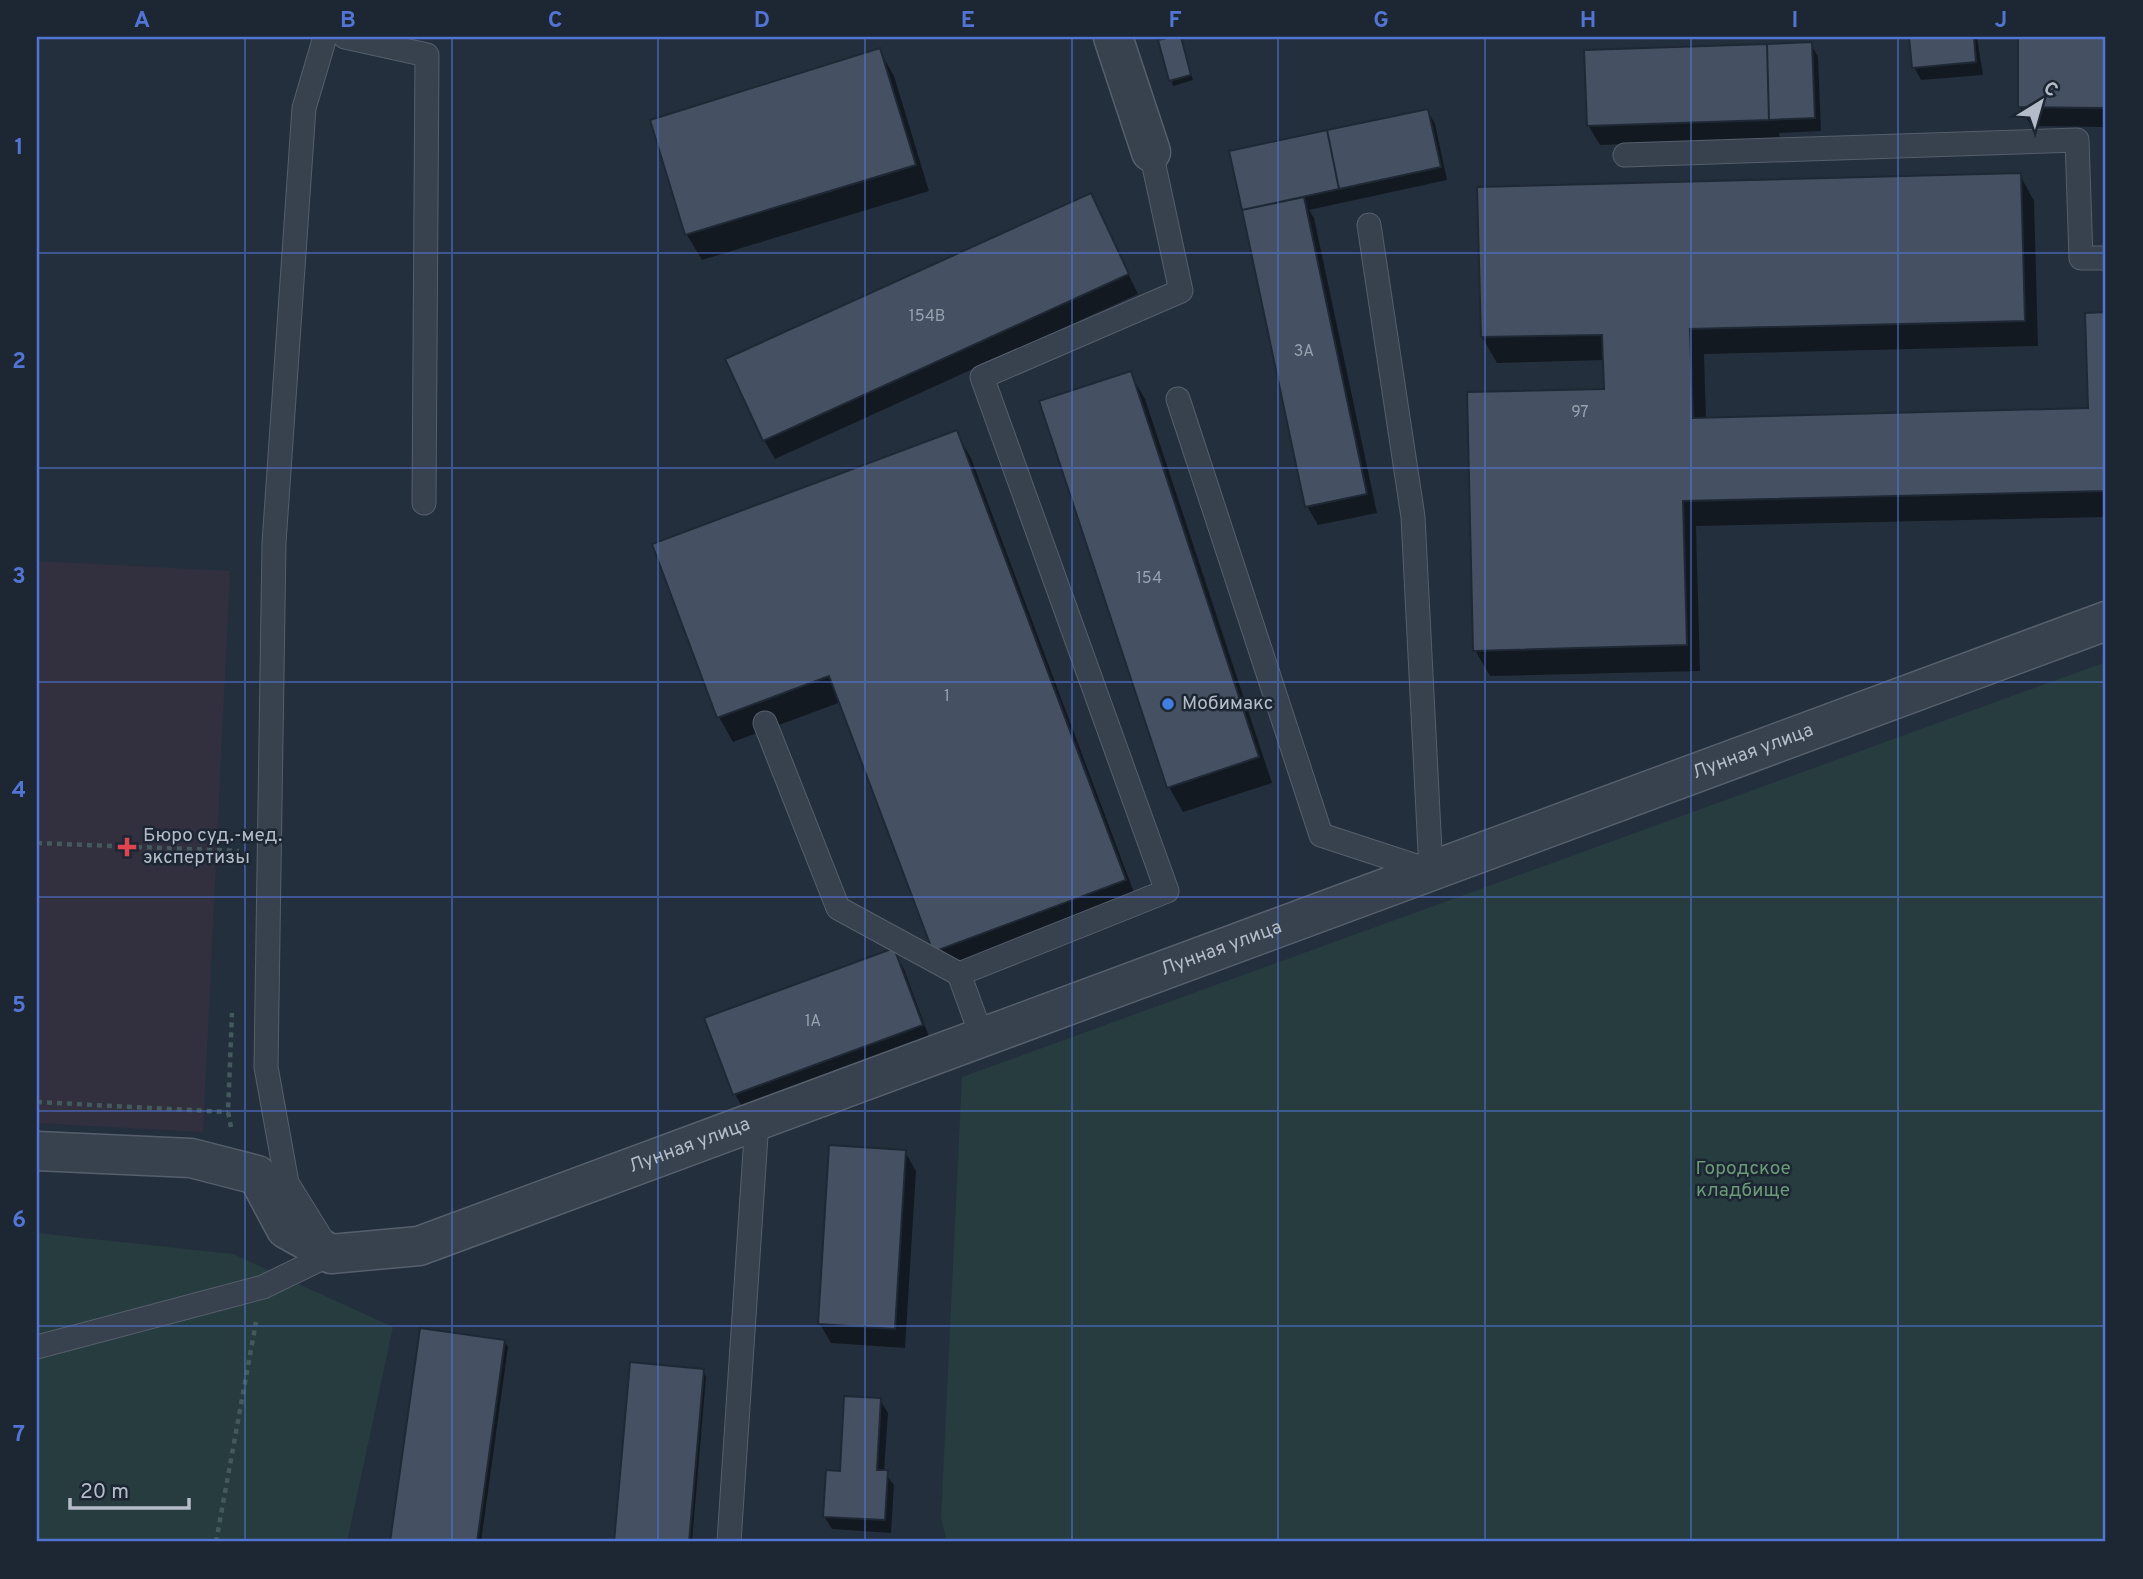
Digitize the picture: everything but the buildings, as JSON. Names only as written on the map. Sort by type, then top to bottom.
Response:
[{"type":"street","points":[[1113,37],[1152,152]]},
{"type":"street","name":"Лунная улица","points":[[331,1254],[419,1246],[2106,621]]},
{"type":"street","points":[[37,1151],[191,1158],[257,1175],[286,1229],[331,1254]]},
{"type":"lane","points":[[37,1347],[263,1287],[331,1254],[287,1183],[266,1067],[274,543],[304,108],[325,37]]},
{"type":"lane","points":[[345,37],[427,55],[424,503]]},
{"type":"lane","points":[[1625,155],[2077,140],[2081,258],[2106,258]]},
{"type":"lane","points":[[959,974],[1167,891],[982,377],[1181,291],[1152,152]]},
{"type":"lane","points":[[1178,399],[1321,835],[1431,871],[1413,517],[1368,225]]},
{"type":"lane","points":[[765,723],[838,908],[959,974],[982,1038]]},
{"type":"lane","points":[[729,1542],[757,1121]]},
{"type":"path","points":[[37,1102],[228,1112]]},
{"type":"shaded area","name":"Бюро суд.-мед. экспертизы","points":[[37,561],[230,571],[203,1132],[37,1123]]},
{"type":"green space","name":"Городское кладбище","points":[[2106,662],[2106,1542],[947,1542],[941,1519],[962,1077]]},
{"type":"green space","points":[[37,1233],[233,1254],[393,1327],[347,1542],[37,1542]]},
{"type":"place","name":"Мобимакс","points":[[1168,704]]},
{"type":"place","name":"Бюро суд.-мед. экспертизы","points":[[127,847]]}]
